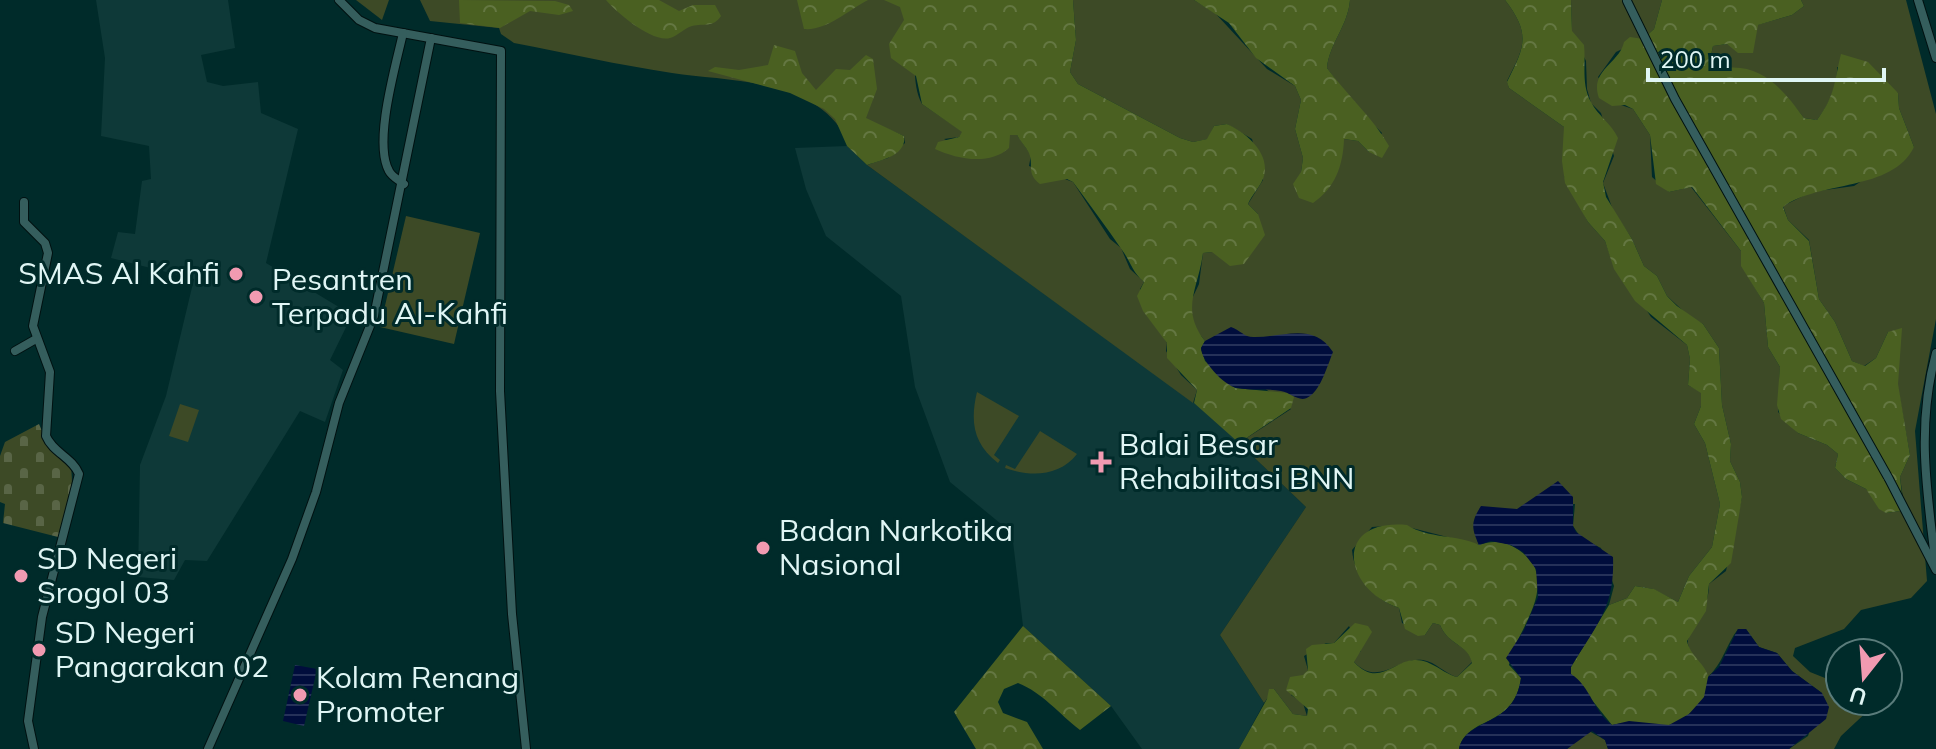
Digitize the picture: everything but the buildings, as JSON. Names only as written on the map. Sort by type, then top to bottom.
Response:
[{"type":"street","points":[[339,0],[364,24],[501,51],[500,391],[512,614],[526,749]]},
{"type":"street","points":[[1918,0],[1936,58]]},
{"type":"street","points":[[1627,1],[1675,99],[1936,568]]},
{"type":"street","points":[[1926,23],[1936,20]]},
{"type":"street","points":[[403,33],[386,120],[384,151],[391,174],[404,184]]},
{"type":"street","points":[[208,749],[285,577],[314,501],[339,403],[374,316],[404,184],[431,38]]},
{"type":"street","points":[[24,202],[24,222],[45,243],[48,253],[33,326],[50,372],[47,441],[72,462],[79,474],[42,617],[28,721],[34,749]]},
{"type":"street","points":[[15,351],[36,339]]},
{"type":"street","points":[[1936,353],[1928,384],[1922,439],[1936,568]]},
{"type":"shaded area","name":"Pesantren Terpadu Al-Kahfi","points":[[96,0],[228,0],[235,48],[201,55],[207,82],[223,86],[258,82],[261,113],[298,129],[266,263],[352,315],[330,360],[343,370],[325,422],[300,411],[207,561],[185,560],[174,580],[138,577],[140,465],[166,396],[194,279],[111,258],[118,232],[135,234],[142,181],[151,179],[149,146],[101,136],[105,58]]},
{"type":"shaded area","name":"Balai Besar Rehabilitasi BNN","points":[[847,146],[867,165],[1208,413],[1306,507],[1220,635],[1264,703],[1239,749],[1142,749],[1111,706],[1023,626],[1012,533],[950,482],[915,387],[901,296],[826,236],[806,189],[795,148]]},
{"type":"shaded area","points":[[1231,327],[1251,337],[1298,333],[1317,337],[1333,352],[1318,388],[1303,399],[1281,391],[1242,389],[1226,383],[1209,365],[1201,348],[1205,341]]},
{"type":"shaded area","points":[[1558,481],[1573,497],[1573,526],[1576,532],[1613,557],[1607,603],[1571,667],[1571,674],[1583,685],[1600,713],[1612,725],[1629,721],[1669,725],[1689,714],[1704,697],[1708,677],[1719,667],[1738,629],[1746,629],[1759,647],[1777,653],[1792,671],[1822,693],[1826,719],[1789,749],[1608,749],[1605,740],[1592,731],[1567,749],[1459,749],[1471,731],[1509,706],[1517,694],[1521,678],[1506,658],[1524,630],[1538,597],[1536,569],[1523,552],[1511,545],[1491,541],[1479,545],[1474,530],[1475,517],[1481,506],[1517,509]]},
{"type":"shaded area","name":"Kolam Renang Promoter","points":[[295,665],[317,669],[304,726],[283,721]]},
{"type":"green space","points":[[356,0],[389,0],[382,20]]},
{"type":"green space","points":[[420,0],[922,0],[915,67],[918,93],[922,104],[963,132],[959,137],[944,139],[981,158],[995,153],[1010,134],[1017,135],[1031,155],[1029,166],[1073,182],[1110,239],[1121,248],[1130,269],[1144,282],[1140,289],[1167,343],[1166,351],[1181,375],[1197,390],[1193,403],[867,165],[888,158],[905,143],[904,136],[869,121],[847,140],[833,119],[815,104],[793,93],[770,86],[652,70],[514,43],[501,34],[499,28],[430,21]]},
{"type":"green space","points":[[459,0],[555,1],[569,5],[573,11],[559,15],[530,11],[500,28],[460,23]]},
{"type":"green space","points":[[606,0],[659,0],[679,11],[693,5],[715,5],[721,16],[711,24],[692,26],[673,37],[662,38],[635,25]]},
{"type":"green space","points":[[797,0],[868,0],[828,24],[804,29]]},
{"type":"green space","points":[[884,0],[1073,0],[1076,40],[1070,72],[1078,84],[1180,138],[1193,142],[1207,139],[1214,126],[1227,124],[1250,139],[1261,154],[1265,172],[1248,204],[1258,214],[1265,235],[1244,264],[1230,266],[1212,252],[1203,253],[1193,299],[1193,319],[1205,341],[1201,348],[1205,361],[1235,388],[1288,393],[1294,397],[1291,408],[1239,443],[1194,403],[1197,390],[1167,358],[1167,343],[1143,311],[1137,296],[1144,282],[1073,182],[1067,179],[1040,184],[1036,180],[1029,153],[1017,135],[1010,135],[1009,148],[1001,154],[983,159],[953,156],[935,149],[938,142],[959,137],[962,132],[922,104],[916,76],[891,58],[889,44],[904,20],[900,7]]},
{"type":"green space","points":[[1073,0],[1194,0],[1215,13],[1267,69],[1295,86],[1301,100],[1295,129],[1303,158],[1301,172],[1344,139],[1358,141],[1369,152],[1382,133],[1354,105],[1327,68],[1350,0],[1505,0],[1522,31],[1521,49],[1507,81],[1509,88],[1564,127],[1564,176],[1588,222],[1605,241],[1610,255],[1651,317],[1687,345],[1690,359],[1688,385],[1701,392],[1701,406],[1694,424],[1705,443],[1720,504],[1712,547],[1689,576],[1678,602],[1653,589],[1635,586],[1627,598],[1609,605],[1614,586],[1601,548],[1581,538],[1573,526],[1575,504],[1523,506],[1477,540],[1479,545],[1400,525],[1372,527],[1352,550],[1361,578],[1381,599],[1399,608],[1402,623],[1425,635],[1433,623],[1440,625],[1448,637],[1467,652],[1472,662],[1457,677],[1423,660],[1372,672],[1354,662],[1355,655],[1361,651],[1349,626],[1334,643],[1326,643],[1304,656],[1308,670],[1291,695],[1303,703],[1307,716],[1293,714],[1274,689],[1264,703],[1220,635],[1306,507],[1239,443],[1291,409],[1205,341],[1192,324],[1190,303],[1199,284],[1203,253],[1212,252],[1258,214],[1248,204],[1263,180],[1252,139],[1227,124],[1214,126],[1208,139],[1193,142],[1180,138],[1078,84],[1070,72],[1076,40]]},
{"type":"green space","points":[[1194,0],[1350,0],[1327,68],[1389,146],[1382,158],[1369,152],[1358,141],[1344,139],[1340,167],[1327,190],[1313,203],[1299,198],[1293,184],[1301,172],[1303,158],[1295,129],[1301,100],[1295,86],[1256,58],[1229,23]]},
{"type":"green space","points":[[1505,0],[1571,0],[1572,31],[1584,45],[1588,95],[1618,138],[1603,182],[1606,197],[1632,239],[1644,266],[1657,276],[1667,296],[1677,306],[1703,324],[1719,348],[1722,405],[1731,444],[1730,461],[1740,482],[1742,497],[1731,563],[1709,584],[1706,611],[1687,641],[1705,669],[1709,686],[1696,708],[1669,725],[1612,725],[1571,674],[1571,667],[1609,605],[1627,598],[1635,586],[1654,589],[1678,602],[1689,576],[1712,547],[1720,504],[1705,443],[1694,424],[1701,406],[1701,393],[1688,385],[1690,359],[1687,345],[1635,301],[1614,269],[1605,241],[1588,222],[1565,183],[1562,161],[1564,127],[1509,88],[1507,82],[1521,49],[1522,31]]},
{"type":"green space","points":[[1571,0],[1662,0],[1654,29],[1643,39],[1616,52],[1598,77],[1618,104],[1633,109],[1650,135],[1652,177],[1669,192],[1691,187],[1741,251],[1742,266],[1764,303],[1768,347],[1780,367],[1778,412],[1798,433],[1827,445],[1838,454],[1835,468],[1846,479],[1866,489],[1886,513],[1900,511],[1903,498],[1900,477],[1910,455],[1888,332],[1876,358],[1864,366],[1852,361],[1835,322],[1819,299],[1809,240],[1788,220],[1783,206],[1811,192],[1854,186],[1914,147],[1899,108],[1898,93],[1837,67],[1834,88],[1821,114],[1817,120],[1804,118],[1778,90],[1756,75],[1732,68],[1719,69],[1710,60],[1713,46],[1727,44],[1752,53],[1757,25],[1792,15],[1804,6],[1801,0],[1906,0],[1936,114],[1936,319],[1915,431],[1927,581],[1911,598],[1861,610],[1844,629],[1795,648],[1793,656],[1810,672],[1824,678],[1824,717],[1861,717],[1841,736],[1834,749],[1789,749],[1808,736],[1822,693],[1792,671],[1777,653],[1759,647],[1746,629],[1738,629],[1708,677],[1689,648],[1688,639],[1706,603],[1709,584],[1726,571],[1742,497],[1740,482],[1730,461],[1731,444],[1722,405],[1719,348],[1703,324],[1690,317],[1667,296],[1657,276],[1644,266],[1632,239],[1613,210],[1603,183],[1614,156],[1601,113],[1591,103],[1586,61],[1572,32]]},
{"type":"green space","points":[[1662,0],[1801,0],[1804,6],[1792,15],[1758,25],[1753,53],[1738,53],[1727,44],[1713,46],[1710,60],[1719,69],[1746,69],[1769,79],[1804,118],[1817,120],[1828,103],[1841,54],[1868,62],[1898,93],[1899,108],[1914,147],[1904,161],[1872,179],[1816,193],[1783,207],[1788,220],[1809,241],[1819,299],[1835,322],[1852,361],[1865,366],[1876,358],[1888,332],[1902,328],[1898,384],[1910,455],[1900,477],[1903,505],[1900,511],[1886,513],[1879,509],[1866,489],[1846,479],[1835,468],[1838,454],[1827,445],[1798,433],[1781,419],[1777,405],[1780,367],[1768,347],[1764,303],[1741,266],[1741,251],[1692,187],[1669,192],[1656,184],[1650,135],[1633,109],[1625,105],[1612,106],[1599,98],[1597,88],[1601,74],[1617,56],[1624,42],[1630,37],[1643,39],[1654,29]]},
{"type":"green space","points":[[774,45],[795,51],[802,73],[816,90],[836,69],[850,70],[866,55],[873,59],[877,89],[866,118],[904,136],[902,148],[892,156],[867,165],[847,146],[835,119],[824,109],[790,93],[708,71],[715,67],[739,70],[768,65]]},
{"type":"green space","points":[[406,216],[480,233],[454,344],[380,327]]},
{"type":"green space","points":[[977,392],[1019,416],[994,455],[1000,460],[998,463],[983,448],[976,431],[974,413]]},
{"type":"green space","points":[[180,404],[199,410],[188,442],[169,436]]},
{"type":"green space","points":[[39,424],[48,445],[70,461],[70,500],[58,537],[3,523],[5,504],[0,502],[0,456],[5,442]]},
{"type":"green space","points":[[1040,431],[1077,454],[1062,467],[1044,473],[1024,473],[1005,468],[1006,465],[1015,469]]},
{"type":"green space","points":[[1407,525],[1479,545],[1495,542],[1509,545],[1533,563],[1537,576],[1535,602],[1509,665],[1521,678],[1517,694],[1509,706],[1471,731],[1459,749],[1239,749],[1267,699],[1269,689],[1274,689],[1293,714],[1307,716],[1308,709],[1286,690],[1290,677],[1303,675],[1308,670],[1306,649],[1312,645],[1334,643],[1355,623],[1368,626],[1372,632],[1354,662],[1371,673],[1385,671],[1406,661],[1420,660],[1457,677],[1472,663],[1467,652],[1448,637],[1440,625],[1433,623],[1425,635],[1418,636],[1405,629],[1399,608],[1380,599],[1357,572],[1354,557],[1357,543],[1367,532],[1383,526]]},
{"type":"green space","points":[[1023,626],[1111,706],[1080,730],[1043,698],[1018,683],[1004,689],[998,702],[1003,713],[1027,722],[1043,749],[976,749],[954,712]]},
{"type":"green space","points":[[1589,731],[1605,740],[1608,749],[1567,749]]},
{"type":"place","name":"SMAS Al Kahfi","points":[[236,274]]},
{"type":"place","name":"Pesantren Terpadu Al-Kahfi","points":[[256,297]]},
{"type":"place","name":"Balai Besar Rehabilitasi BNN","points":[[1101,462]]},
{"type":"place","name":"Badan Narkotika Nasional","points":[[763,548]]},
{"type":"place","name":"SD Negeri Srogol 03","points":[[21,576]]},
{"type":"place","name":"SD Negeri Pangarakan 02","points":[[39,650]]},
{"type":"place","name":"Kolam Renang Promoter","points":[[300,695]]}]
